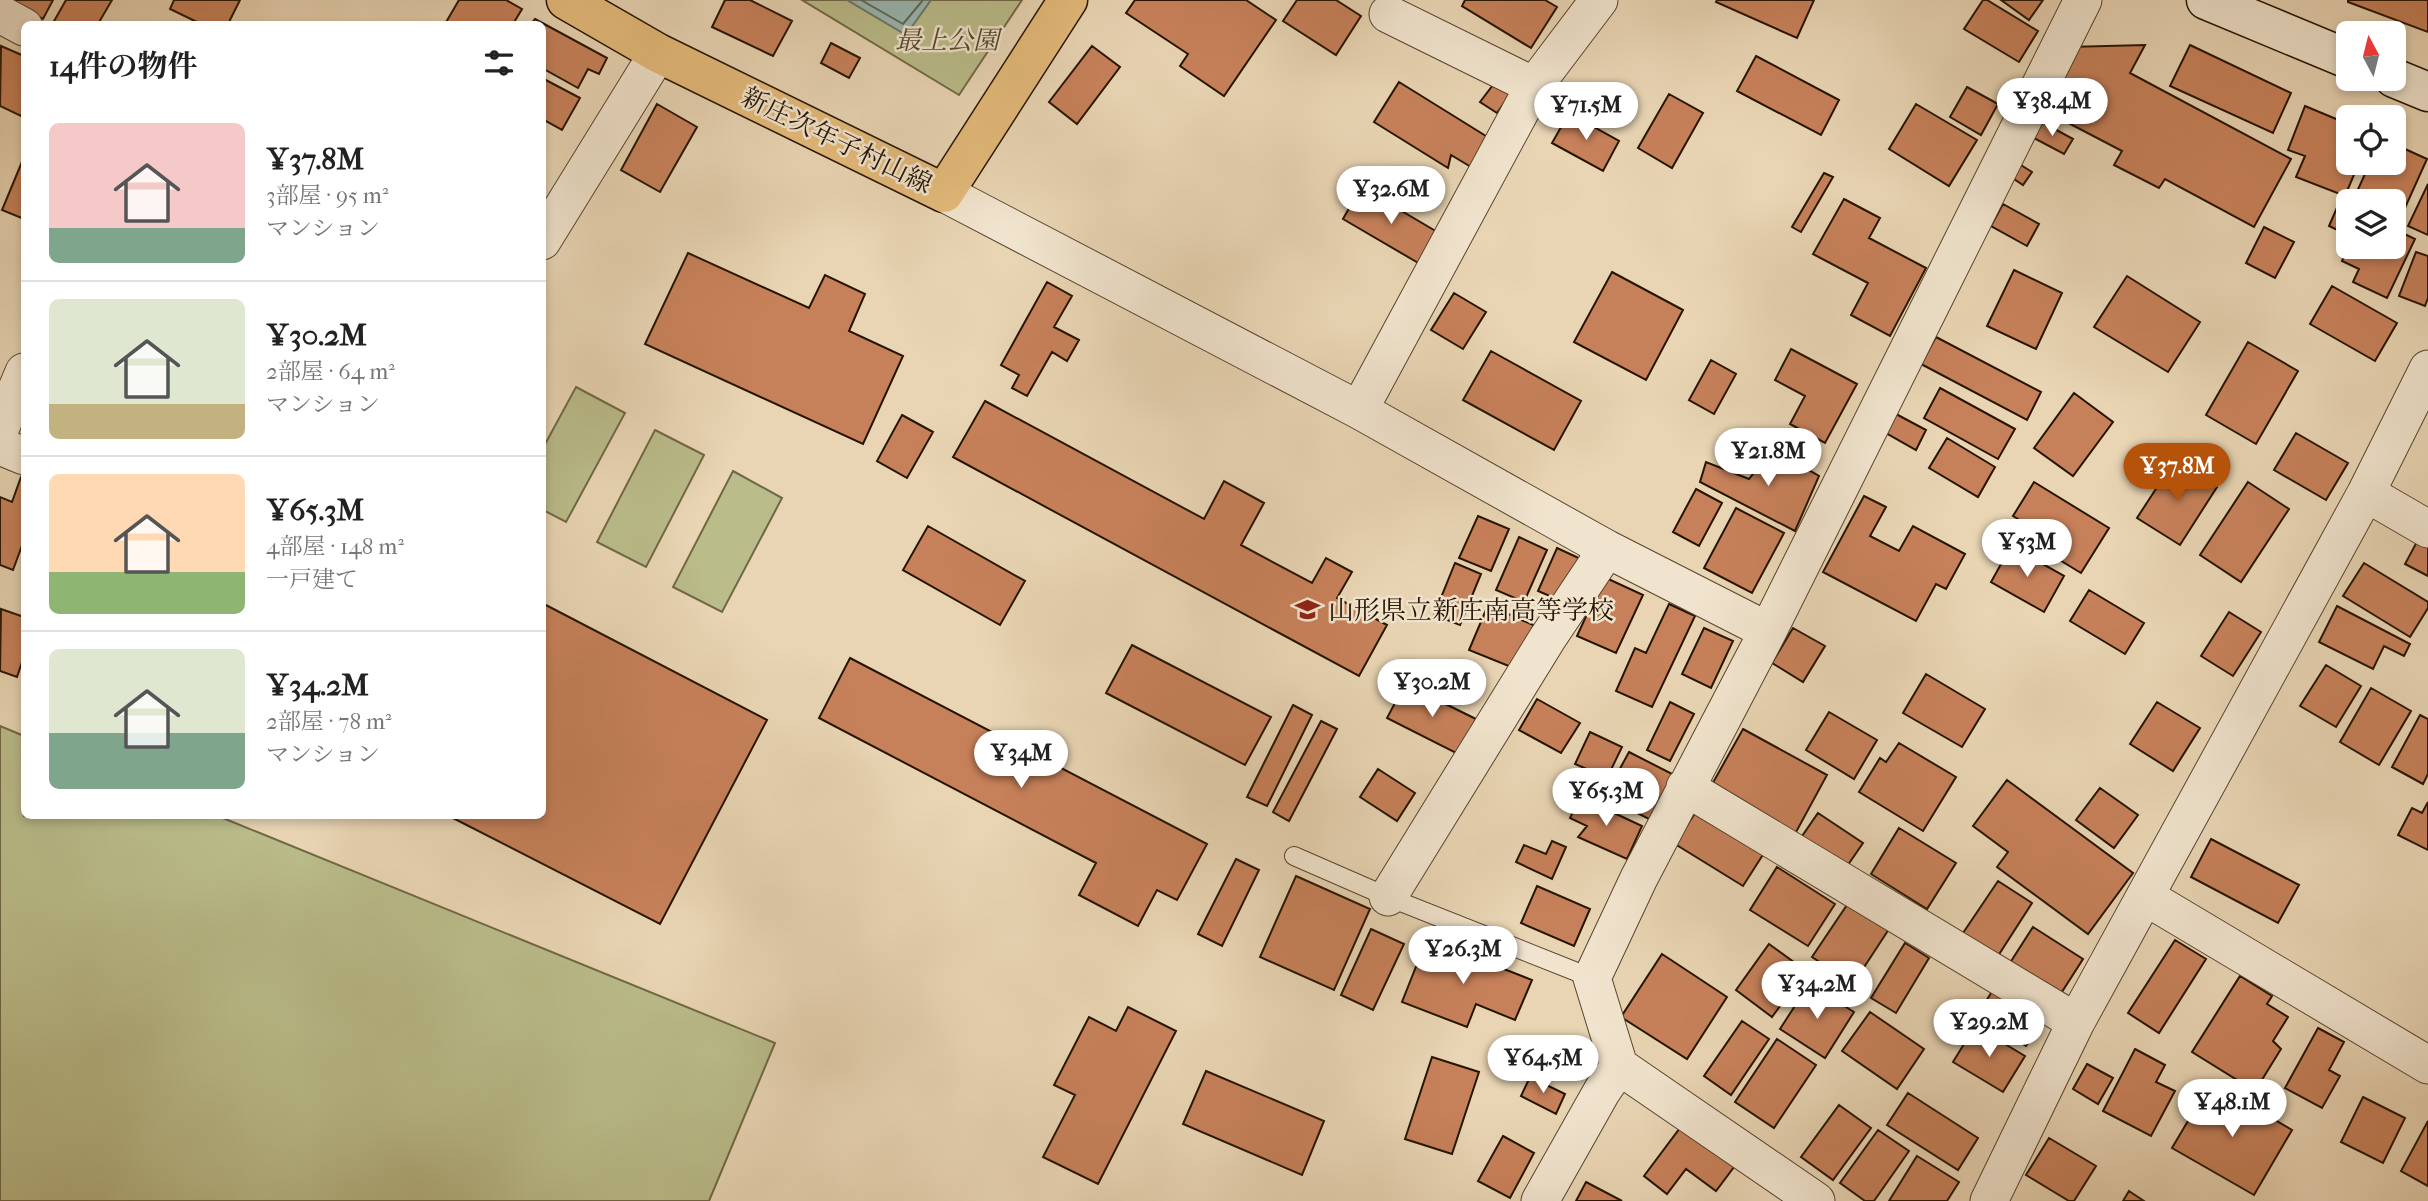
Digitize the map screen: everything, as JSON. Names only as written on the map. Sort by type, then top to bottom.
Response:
[{"type":"main road","name":"新庄次年子村山線","points":[[566,0],[658,53],[944,192],[1068,0]]},
{"type":"street","points":[[1359,410],[1534,86],[1599,0]]},
{"type":"street","points":[[1816,1201],[1619,1066],[1592,978],[1685,788],[1768,631],[2083,0]]},
{"type":"street","points":[[2206,0],[2336,54]]},
{"type":"street","points":[[0,14],[21,25]]},
{"type":"street","points":[[1388,14],[1534,86]]},
{"type":"street","points":[[546,235],[658,53]]},
{"type":"street","points":[[2406,83],[2428,92]]},
{"type":"street","points":[[944,192],[1359,410],[1607,549],[1768,631]]},
{"type":"street","points":[[1989,1201],[2076,1022],[2365,493],[2428,369]]},
{"type":"street","points":[[0,429],[21,379]]},
{"type":"street","points":[[0,446],[21,455]]},
{"type":"street","points":[[2365,493],[2428,529]]},
{"type":"street","points":[[1388,897],[1547,639],[1607,549]]},
{"type":"street","points":[[1685,788],[2076,1022]]},
{"type":"street","points":[[2146,897],[2428,1065]]},
{"type":"street","points":[[1540,1201],[1602,1090],[1619,1066]]},
{"type":"lane","points":[[1294,856],[1388,897],[1592,978]]},
{"type":"green space","name":"最上公園","points":[[802,0],[1022,0],[959,95]]},
{"type":"green space","points":[[576,387],[625,413],[566,522],[546,512],[546,442]]},
{"type":"green space","points":[[655,430],[704,455],[646,567],[597,542]]},
{"type":"green space","points":[[733,471],[782,498],[722,612],[673,587]]},
{"type":"green space","points":[[0,726],[21,735],[21,819],[225,819],[775,1043],[709,1201],[0,1201]]},
{"type":"water","points":[[847,0],[931,0],[906,35]]},
{"type":"building","points":[[6,0],[53,0],[43,19]]},
{"type":"building","points":[[66,0],[112,0],[100,21],[54,21]]},
{"type":"building","points":[[174,0],[240,0],[230,21],[195,21],[170,9]]},
{"type":"building","points":[[459,0],[506,0],[522,9],[515,21],[447,21]]},
{"type":"building","points":[[725,0],[750,0],[792,21],[773,56],[712,27]]},
{"type":"building","points":[[1135,0],[1246,0],[1276,20],[1224,96],[1180,66],[1188,54],[1126,13]]},
{"type":"building","points":[[1297,0],[1336,0],[1361,16],[1336,55],[1283,21]]},
{"type":"building","points":[[1465,0],[1545,0],[1557,7],[1531,48],[1462,6]]},
{"type":"building","points":[[1814,0],[1797,38],[1716,2]]},
{"type":"building","points":[[1983,0],[2038,31],[2019,62],[1964,29]]},
{"type":"building","points":[[2001,0],[2043,0],[2029,20]]},
{"type":"building","points":[[2428,0],[2428,32],[2406,24],[2406,21],[2399,21],[2348,2]]},
{"type":"building","points":[[546,25],[607,58],[599,74],[588,69],[578,88],[546,70]]},
{"type":"building","points":[[831,43],[860,58],[849,78],[821,63]]},
{"type":"building","points":[[2145,45],[2130,73],[2291,159],[2254,227],[2165,179],[2159,188],[2114,165],[2122,151],[2036,106],[2067,47]]},
{"type":"building","points":[[2190,45],[2291,93],[2273,133],[2170,86]]},
{"type":"building","points":[[1,46],[21,55],[21,116],[0,106]]},
{"type":"building","points":[[1092,46],[1120,67],[1077,124],[1049,102]]},
{"type":"building","points":[[1756,56],[1839,100],[1821,135],[1737,91]]},
{"type":"building","points":[[546,80],[580,98],[562,130],[546,121]]},
{"type":"building","points":[[1496,81],[1512,92],[1497,113],[1480,102]]},
{"type":"building","points":[[1399,82],[1494,141],[1476,170],[1451,155],[1448,168],[1374,122]]},
{"type":"building","points":[[1967,87],[1998,104],[1981,135],[1950,117]]},
{"type":"building","points":[[1669,94],[1703,113],[1672,168],[1638,148]]},
{"type":"building","points":[[657,104],[697,127],[660,192],[621,170]]},
{"type":"building","points":[[1916,104],[1977,140],[1949,186],[1889,149]]},
{"type":"building","points":[[2305,106],[2336,119],[2336,175],[2354,175],[2348,189],[2336,189],[2336,193],[2296,177],[2305,156],[2288,150]]},
{"type":"building","points":[[1569,113],[1619,141],[1603,171],[1552,143]]},
{"type":"building","points":[[2040,121],[2073,139],[2064,154],[2032,137]]},
{"type":"building","points":[[2406,149],[2427,159],[2406,206],[2406,189],[2358,189],[2365,175],[2406,175]]},
{"type":"building","points":[[2016,162],[2032,172],[2023,185],[2008,175]]},
{"type":"building","points":[[21,164],[21,218],[2,210]]},
{"type":"building","points":[[1824,173],[1833,177],[1801,232],[1792,227]]},
{"type":"building","points":[[2428,184],[2428,235],[2408,226]]},
{"type":"building","points":[[1361,187],[1439,233],[1420,264],[1343,219]]},
{"type":"building","points":[[1844,199],[1880,218],[1869,238],[1926,268],[1890,336],[1851,315],[1868,283],[1813,254]]},
{"type":"building","points":[[2003,204],[2039,224],[2027,246],[1991,226]]},
{"type":"building","points":[[2336,210],[2336,229],[2329,226]]},
{"type":"building","points":[[2264,227],[2294,242],[2275,278],[2246,263]]},
{"type":"building","points":[[2406,235],[2415,239],[2406,258]]},
{"type":"building","points":[[2416,252],[2428,256],[2428,298],[2425,306],[2399,296]]},
{"type":"building","points":[[688,253],[809,308],[825,275],[865,294],[849,331],[903,356],[863,444],[645,344]]},
{"type":"building","points":[[2406,259],[2387,298],[2353,282],[2359,269],[2342,261]]},
{"type":"building","points":[[2014,270],[2062,293],[2036,349],[1987,326]]},
{"type":"building","points":[[1612,272],[1683,310],[1646,380],[1574,342]]},
{"type":"building","points":[[2127,276],[2200,322],[2168,372],[2094,327]]},
{"type":"building","points":[[1047,282],[1072,296],[1054,327],[1079,340],[1067,361],[1052,352],[1027,396],[1012,388],[1019,375],[1001,365]]},
{"type":"building","points":[[2332,286],[2397,323],[2375,361],[2310,324]]},
{"type":"building","points":[[1454,293],[1486,312],[1463,349],[1431,330]]},
{"type":"building","points":[[1936,337],[2041,392],[2027,420],[1921,364]]},
{"type":"building","points":[[2248,342],[2298,371],[2256,444],[2206,415]]},
{"type":"building","points":[[1791,349],[1857,384],[1825,443],[1790,424],[1805,396],[1775,380]]},
{"type":"building","points":[[1491,351],[1581,401],[1554,450],[1463,400]]},
{"type":"building","points":[[1711,360],[1736,374],[1714,414],[1689,400]]},
{"type":"building","points":[[1940,388],[2015,429],[1998,459],[1924,418]]},
{"type":"building","points":[[2074,393],[2113,422],[2073,476],[2034,448]]},
{"type":"building","points":[[985,401],[1204,519],[1224,481],[1264,503],[1241,545],[1312,583],[1326,558],[1352,572],[1337,598],[1387,625],[1359,676],[953,457]]},
{"type":"building","points":[[1896,414],[1926,430],[1916,450],[1886,433]]},
{"type":"building","points":[[902,415],[933,432],[907,478],[877,461]]},
{"type":"building","points":[[2296,433],[2348,463],[2326,500],[2274,470]]},
{"type":"building","points":[[1947,438],[1995,467],[1978,497],[1929,468]]},
{"type":"building","points":[[1772,449],[1819,476],[1795,531],[1700,482],[1706,462],[1749,479]]},
{"type":"building","points":[[2174,461],[2217,487],[2180,545],[2137,518]]},
{"type":"building","points":[[21,477],[21,548],[13,570],[0,565],[0,497],[12,502]]},
{"type":"building","points":[[2034,482],[2109,528],[2081,573],[2058,559],[2065,548],[2013,516]]},
{"type":"building","points":[[2248,482],[2289,509],[2241,582],[2200,555]]},
{"type":"building","points":[[1696,489],[1722,503],[1699,546],[1673,532]]},
{"type":"building","points":[[1864,496],[1886,507],[1870,536],[1899,551],[1913,526],[1965,554],[1946,589],[1936,584],[1916,621],[1823,572]]},
{"type":"building","points":[[1736,508],[1784,533],[1752,593],[1704,568]]},
{"type":"building","points":[[1478,516],[1509,529],[1491,571],[1459,558]]},
{"type":"building","points":[[928,526],[1025,581],[1000,625],[903,570]]},
{"type":"building","points":[[2420,536],[2428,540],[2428,576],[2405,564]]},
{"type":"building","points":[[1519,537],[1547,550],[1524,602],[1496,590]]},
{"type":"building","points":[[2011,546],[2064,576],[2044,612],[1991,582]]},
{"type":"building","points":[[1557,548],[1583,560],[1564,602],[1538,591]]},
{"type":"building","points":[[1455,563],[1481,574],[1460,625],[1434,615]]},
{"type":"building","points":[[2364,563],[2428,602],[2428,608],[2410,637],[2343,596]]},
{"type":"building","points":[[1604,577],[1643,595],[1616,653],[1577,636]]},
{"type":"building","points":[[2089,590],[2144,623],[2125,654],[2070,621]]},
{"type":"building","points":[[1669,604],[1695,616],[1652,707],[1616,691],[1635,648],[1646,653]]},
{"type":"building","points":[[546,605],[767,720],[660,924],[455,819],[546,819]]},
{"type":"building","points":[[1488,605],[1540,628],[1521,671],[1469,650]]},
{"type":"building","points":[[2337,606],[2410,644],[2404,656],[2384,646],[2373,669],[2319,642]]},
{"type":"building","points":[[1,609],[21,616],[21,665],[17,677],[0,671]]},
{"type":"building","points":[[2229,612],[2261,632],[2233,676],[2201,656]]},
{"type":"building","points":[[1704,628],[1733,641],[1711,688],[1682,674]]},
{"type":"building","points":[[1793,628],[1825,646],[1803,682],[1772,663]]},
{"type":"building","points":[[1132,645],[1271,717],[1245,765],[1106,693]]},
{"type":"building","points":[[850,658],[1207,844],[1177,900],[1157,890],[1138,926],[1079,895],[1096,863],[819,718]]},
{"type":"building","points":[[2326,665],[2361,686],[2336,727],[2300,706]]},
{"type":"building","points":[[1926,674],[1985,709],[1962,747],[1903,713]]},
{"type":"building","points":[[1405,684],[1476,719],[1458,754],[1387,718]]},
{"type":"building","points":[[2371,688],[2411,711],[2379,765],[2340,742]]},
{"type":"building","points":[[1537,699],[1580,723],[1561,753],[1519,730]]},
{"type":"building","points":[[1670,702],[1694,714],[1670,761],[1647,750]]},
{"type":"building","points":[[2157,702],[2200,728],[2173,771],[2130,744]]},
{"type":"building","points":[[1293,705],[1312,715],[1267,806],[1247,797]]},
{"type":"building","points":[[1829,712],[1877,740],[1854,779],[1806,750]]},
{"type":"building","points":[[2420,715],[2428,719],[2428,774],[2423,784],[2392,767]]},
{"type":"building","points":[[1321,721],[1337,729],[1289,821],[1273,812]]},
{"type":"building","points":[[1743,729],[1827,775],[1795,834],[1710,788]]},
{"type":"building","points":[[1590,732],[1622,747],[1607,778],[1575,764]]},
{"type":"building","points":[[1899,743],[1956,777],[1923,831],[1859,792],[1880,758],[1886,762]]},
{"type":"building","points":[[1629,752],[1676,776],[1653,821],[1625,807],[1630,797],[1610,787]]},
{"type":"building","points":[[1378,769],[1415,793],[1397,821],[1360,797]]},
{"type":"building","points":[[2007,780],[2133,873],[2088,934],[1997,867],[2008,852],[1973,826]]},
{"type":"building","points":[[2100,788],[2138,815],[2114,848],[2076,820]]},
{"type":"building","points":[[1580,797],[1642,826],[1627,859],[1578,837],[1587,826],[1570,818]]},
{"type":"building","points":[[2428,802],[2428,850],[2398,835],[2412,808],[2422,813]]},
{"type":"building","points":[[1697,810],[1764,853],[1743,886],[1675,844]]},
{"type":"building","points":[[1818,813],[1863,843],[1843,872],[1798,842]]},
{"type":"building","points":[[1899,828],[1956,863],[1927,909],[1871,874]]},
{"type":"building","points":[[2211,839],[2299,885],[2278,923],[2191,877]]},
{"type":"building","points":[[1552,841],[1566,847],[1552,879],[1516,862],[1524,845],[1546,854]]},
{"type":"building","points":[[1236,859],[1259,870],[1222,946],[1198,934]]},
{"type":"building","points":[[1777,867],[1835,904],[1808,946],[1750,910]]},
{"type":"building","points":[[1296,876],[1370,909],[1334,990],[1260,957]]},
{"type":"building","points":[[1998,881],[2032,903],[1996,959],[1961,936]]},
{"type":"building","points":[[1537,886],[1590,909],[1574,946],[1521,923]]},
{"type":"building","points":[[1849,902],[1889,929],[1853,984],[1812,957]]},
{"type":"building","points":[[2033,927],[2083,959],[2058,998],[2008,966]]},
{"type":"building","points":[[1371,929],[1404,944],[1373,1010],[1341,995]]},
{"type":"building","points":[[1427,939],[1532,980],[1515,1020],[1476,1004],[1467,1027],[1402,1002]]},
{"type":"building","points":[[2175,940],[2206,959],[2159,1033],[2128,1013]]},
{"type":"building","points":[[1905,943],[1929,958],[1896,1013],[1871,998]]},
{"type":"building","points":[[1769,944],[1806,971],[1772,1017],[1736,990]]},
{"type":"building","points":[[1662,954],[1727,997],[1687,1059],[1621,1017]]},
{"type":"building","points":[[2240,976],[2272,996],[2267,1004],[2288,1017],[2273,1041],[2281,1049],[2255,1091],[2192,1052]]},
{"type":"building","points":[[1809,984],[1854,1012],[1825,1058],[1780,1029]]},
{"type":"building","points":[[1996,985],[2045,1016],[2026,1046],[1977,1016]]},
{"type":"building","points":[[1128,1007],[1176,1031],[1098,1184],[1043,1157],[1075,1095],[1054,1085],[1089,1017],[1116,1031]]},
{"type":"building","points":[[1870,1012],[1924,1049],[1897,1089],[1842,1051]]},
{"type":"building","points":[[1742,1021],[1769,1039],[1731,1095],[1704,1076]]},
{"type":"building","points":[[1975,1026],[2025,1056],[2003,1092],[1953,1062]]},
{"type":"building","points":[[2318,1028],[2344,1042],[2329,1070],[2340,1076],[2322,1108],[2285,1088]]},
{"type":"building","points":[[1777,1039],[1816,1065],[1774,1128],[1735,1102]]},
{"type":"building","points":[[2135,1049],[2165,1065],[2156,1082],[2175,1091],[2151,1136],[2103,1111]]},
{"type":"building","points":[[1432,1057],[1479,1072],[1452,1154],[1405,1139]]},
{"type":"building","points":[[2087,1064],[2113,1078],[2098,1104],[2073,1089]]},
{"type":"building","points":[[1206,1071],[1324,1121],[1302,1175],[1183,1124]]},
{"type":"building","points":[[1530,1077],[1565,1094],[1556,1114],[1521,1096]]},
{"type":"building","points":[[2211,1082],[2292,1130],[2254,1195],[2172,1148]]},
{"type":"building","points":[[1908,1093],[1978,1138],[1958,1170],[1887,1125]]},
{"type":"building","points":[[2363,1097],[2405,1118],[2383,1163],[2341,1142]]},
{"type":"building","points":[[1839,1105],[1871,1128],[1833,1180],[1801,1157]]},
{"type":"building","points":[[2428,1121],[2428,1186],[2401,1171]]},
{"type":"building","points":[[1680,1128],[1734,1167],[1716,1191],[1686,1169],[1667,1194],[1644,1176]]},
{"type":"building","points":[[1878,1130],[1909,1151],[1874,1201],[1865,1201],[1840,1183]]},
{"type":"building","points":[[1503,1136],[1534,1153],[1510,1198],[1478,1181]]},
{"type":"building","points":[[2049,1138],[2096,1166],[2074,1201],[2069,1201],[2026,1175]]},
{"type":"building","points":[[1917,1156],[1959,1182],[1947,1201],[1889,1201]]},
{"type":"building","points":[[1586,1182],[1622,1201],[1576,1201]]},
{"type":"building","points":[[2129,1191],[2144,1201],[2123,1201]]},
{"type":"place","name":"山形県立新庄南高等学校","points":[[1308,610]]}]
